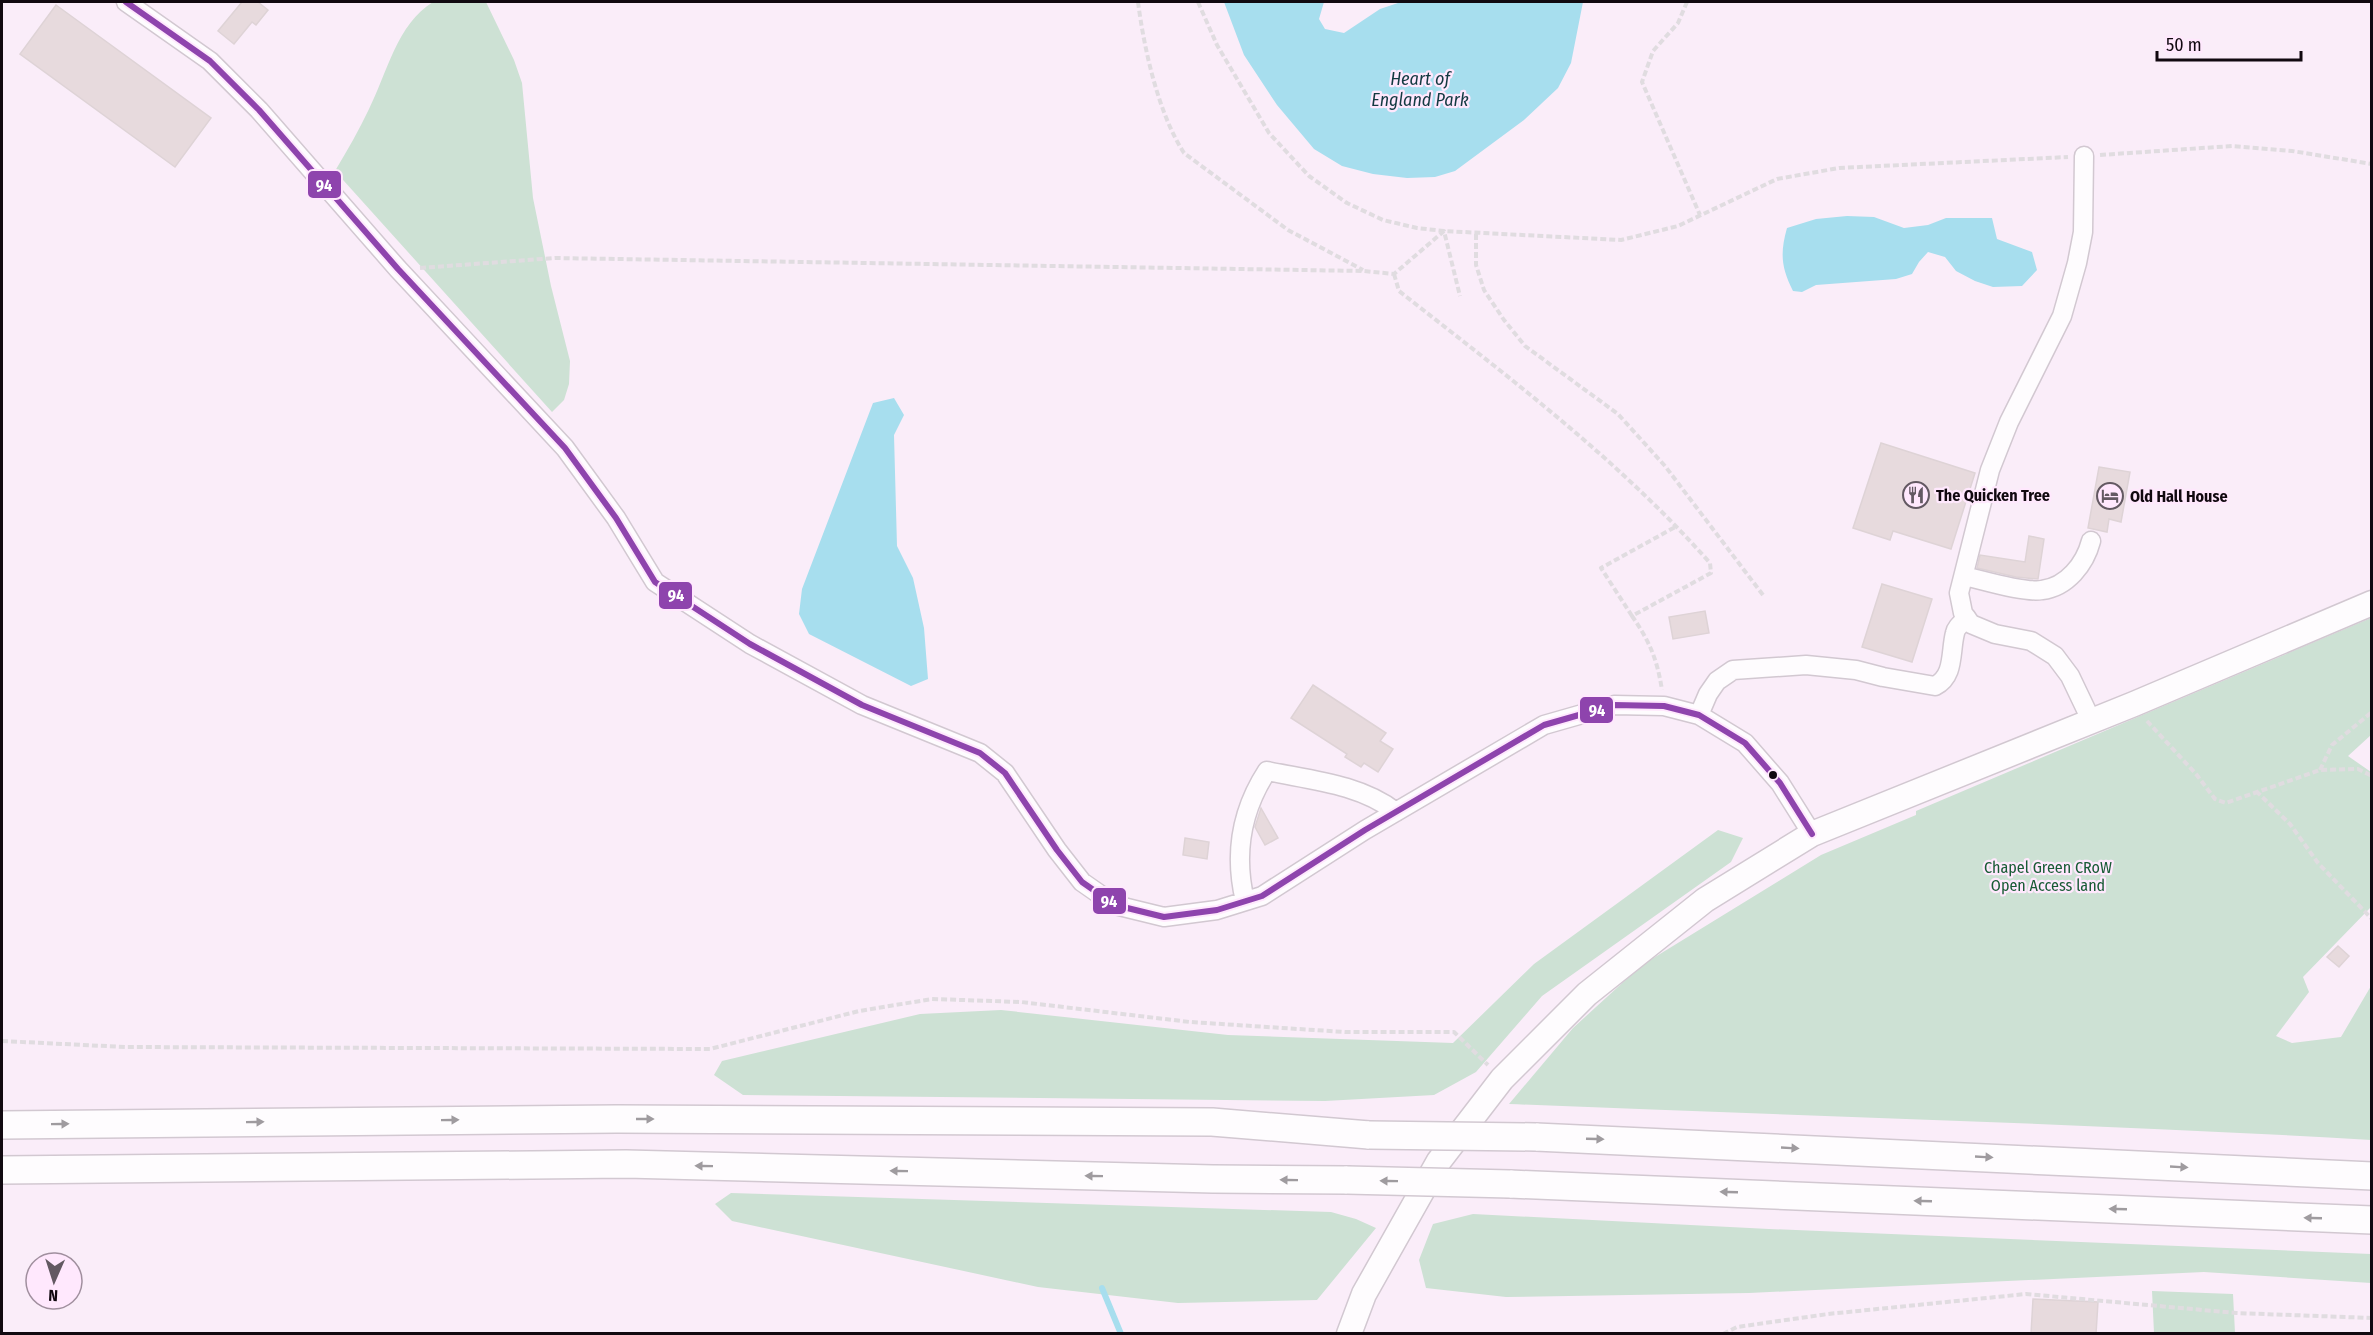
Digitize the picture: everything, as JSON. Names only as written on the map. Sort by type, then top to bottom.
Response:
[{"type":"highway","points":[[2,1125],[618,1119],[1200,1122],[1369,1135],[1536,1137],[2372,1176]]},
{"type":"highway","points":[[2,1170],[626,1164],[1510,1184],[2372,1220]]},
{"type":"main road","points":[[1349,1334],[1364,1294],[1439,1161],[1502,1079],[1587,994],[1705,900],[1812,834],[2134,704],[2372,603]]},
{"type":"street","points":[[126,2],[210,61],[259,110],[398,269],[566,448],[616,518],[655,582],[750,644],[862,705],[980,753],[1005,773],[1057,850],[1082,882],[1115,905],[1164,916],[1217,910],[1262,896],[1396,812],[1544,724],[1614,705],[1664,706],[1699,715],[1745,743],[1780,783],[1812,834]]},
{"type":"street","points":[[2084,156],[2083,232],[2062,316],[2009,422],[1990,470],[1959,593],[1963,613],[1980,629],[2031,641],[2055,656],[2070,676],[2091,720]]},
{"type":"street","points":[[1964,576],[2042,590],[2056,585],[2078,570],[2088,556],[2091,541]]},
{"type":"street","points":[[1699,715],[1708,693],[1717,681],[1733,670],[1806,665],[1856,670],[1935,686],[1942,682],[1947,673],[1953,654],[1955,633],[1958,626],[1967,618]]},
{"type":"street","points":[[1245,901],[1239,875],[1243,830],[1246,813],[1267,771],[1360,792],[1382,801],[1396,812]]},
{"type":"path","points":[[1138,2],[1144,47],[1174,137],[1184,153],[1288,230],[1364,271]]},
{"type":"path","points":[[1198,2],[1217,45],[1269,133],[1310,176],[1347,203],[1383,220],[1417,228],[1476,234],[1621,240],[1678,226],[1777,179],[1839,168],[2232,146],[2292,151],[2372,164]]},
{"type":"path","points":[[1687,2],[1678,23],[1653,51],[1642,82],[1700,214]]},
{"type":"path","points":[[398,269],[555,258],[1364,271],[1394,274],[1444,231]]},
{"type":"path","points":[[1444,231],[1460,296]]},
{"type":"path","points":[[1476,234],[1476,265],[1484,290],[1504,320],[1525,346],[1618,414],[1665,466],[1763,595]]},
{"type":"path","points":[[1394,274],[1399,291],[1574,429],[1677,526],[1710,563],[1711,573],[1632,616]]},
{"type":"path","points":[[1664,706],[1658,664],[1647,638],[1601,568],[1677,526]]},
{"type":"path","points":[[2134,704],[2155,732],[2196,774],[2214,799],[2226,802],[2320,770],[2358,769],[2372,776]]},
{"type":"path","points":[[2320,770],[2332,745],[2372,712]]},
{"type":"path","points":[[2256,791],[2290,824],[2318,863],[2372,919]]},
{"type":"path","points":[[2,1041],[125,1047],[710,1049],[859,1011],[932,999],[1021,1002],[1190,1022],[1345,1032],[1454,1032],[1502,1079]]},
{"type":"path","points":[[1723,1334],[1737,1327],[1828,1314],[2026,1294],[2236,1313],[2372,1318]]},
{"type":"green space","points":[[433,2],[486,2],[514,60],[522,83],[533,198],[551,286],[570,361],[569,384],[564,400],[552,412],[335,171],[365,117],[402,36],[410,23]]},
{"type":"green space","name":"Chapel Green CRoW Open Access land","points":[[2371,618],[2371,735],[2348,756],[2371,772],[2371,907],[2303,977],[2309,992],[2276,1036],[2292,1043],[2341,1037],[2371,986],[2371,1140],[2048,1124],[1509,1104],[1573,1028],[1642,965],[1821,855],[1916,815],[1916,811]]},
{"type":"green space","points":[[1718,830],[1743,838],[1731,862],[1542,996],[1476,1072],[1434,1095],[1325,1101],[743,1095],[714,1075],[722,1061],[920,1014],[1001,1010],[1228,1035],[1453,1043],[1534,964]]},
{"type":"green space","points":[[731,1193],[1331,1212],[1376,1228],[1317,1300],[1178,1303],[1038,1287],[732,1221],[715,1204]]},
{"type":"green space","points":[[1473,1214],[1769,1229],[2371,1254],[2371,1283],[2204,1272],[1749,1293],[1506,1297],[1426,1288],[1419,1260],[1433,1224]]},
{"type":"green space","points":[[2152,1291],[2233,1294],[2235,1333],[2154,1333]]},
{"type":"water","name":"Heart of England Park","points":[[1224,2],[1324,2],[1319,19],[1325,29],[1344,33],[1380,9],[1401,2],[1583,2],[1571,63],[1558,88],[1524,120],[1455,171],[1435,177],[1407,178],[1373,174],[1342,166],[1314,149],[1277,105],[1244,55]]},
{"type":"water","points":[[1847,216],[1874,217],[1904,228],[1928,225],[1946,218],[1992,218],[1997,239],[2032,252],[2037,270],[2022,286],[1993,287],[1956,271],[1945,257],[1928,252],[1912,274],[1896,279],[1816,285],[1802,292],[1793,291],[1783,260],[1783,245],[1787,228],[1816,219]]},
{"type":"water","points":[[894,398],[904,415],[894,435],[897,546],[913,578],[924,628],[928,679],[911,686],[809,634],[799,614],[802,589],[873,403]]},
{"type":"building","points":[[242,2],[258,2],[268,10],[256,25],[252,22],[234,44],[218,31]]},
{"type":"building","points":[[56,5],[211,118],[175,167],[20,54]]},
{"type":"building","name":"The Quicken Tree","points":[[1881,443],[1975,473],[1951,549],[1893,531],[1890,540],[1853,528]]},
{"type":"building","name":"Old Hall House","points":[[2099,467],[2130,472],[2121,522],[2109,519],[2107,532],[2088,528]]},
{"type":"building","points":[[2029,536],[2044,539],[2038,579],[2016,577],[1977,568],[1980,555],[2025,562]]},
{"type":"building","points":[[1882,584],[1932,599],[1912,662],[1862,647]]},
{"type":"building","points":[[1705,611],[1709,633],[1673,639],[1669,617]]},
{"type":"building","points":[[1313,685],[1386,733],[1380,741],[1393,749],[1378,772],[1364,763],[1361,767],[1345,757],[1347,754],[1291,718]]},
{"type":"building","points":[[1261,808],[1278,838],[1265,845],[1255,827]]},
{"type":"building","points":[[1185,838],[1209,842],[1207,859],[1183,855]]},
{"type":"building","points":[[2338,946],[2349,956],[2339,967],[2327,957]]},
{"type":"building","points":[[2033,1299],[2098,1302],[2096,1334],[2031,1334]]},
{"type":"waterway","points":[[1102,1288],[1121,1334]]},
{"type":"transit line","name":"94","points":[[126,2],[210,61],[259,110],[398,269],[565,448],[616,518],[655,582],[750,644],[862,705],[980,753],[1005,773],[1057,850],[1082,882],[1115,905],[1164,917],[1217,910],[1262,896],[1365,830],[1544,725],[1614,705],[1664,706],[1699,715],[1745,743],[1780,783],[1812,834]]},
{"type":"place","name":"The Quicken Tree","points":[[1916,495]]},
{"type":"place","name":"Old Hall House","points":[[2110,496]]}]
